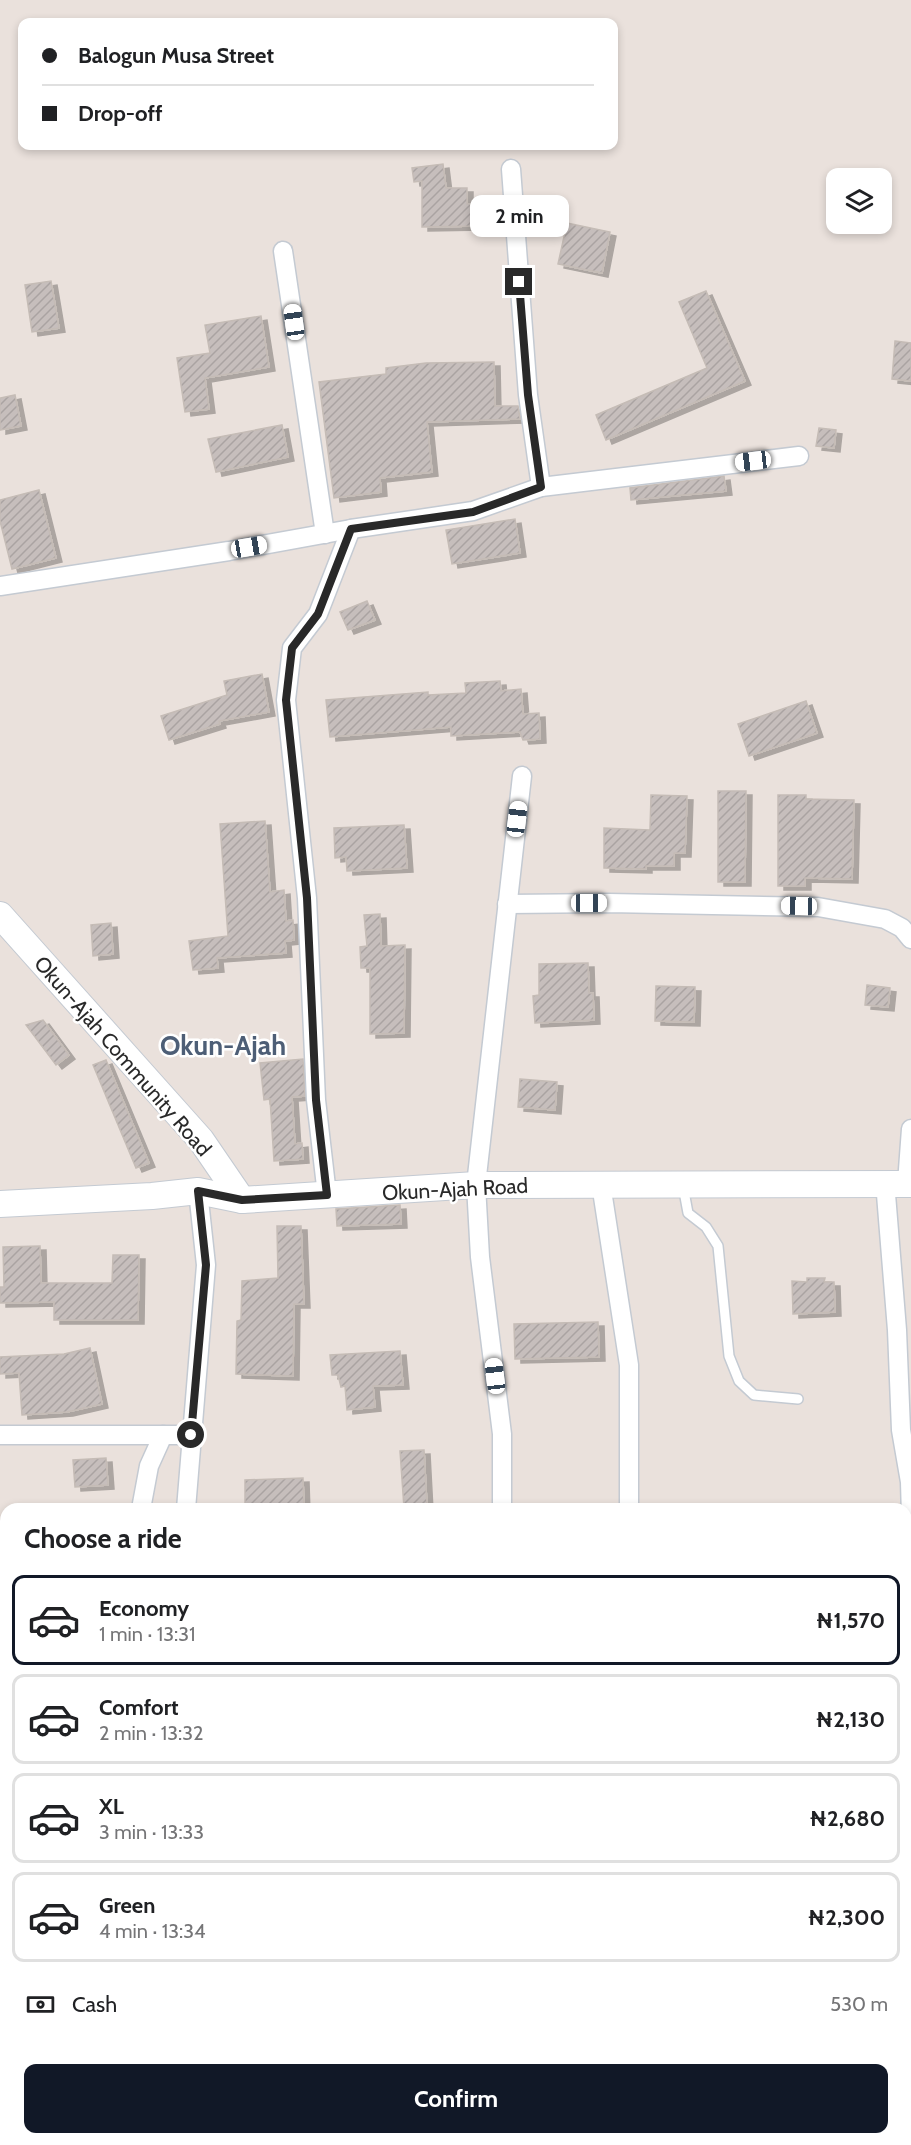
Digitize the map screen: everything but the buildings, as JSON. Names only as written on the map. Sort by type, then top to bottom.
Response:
[{"type":"street","points":[[511,169],[528,395],[541,487]]},
{"type":"street","points":[[283,251],[325,534]]},
{"type":"street","points":[[0,586],[230,551],[351,529],[473,512],[541,487],[799,456]]},
{"type":"street","points":[[327,1195],[316,1100],[307,898],[286,700],[292,648],[318,614],[351,529]]},
{"type":"street","points":[[502,1503],[502,1434],[480,1257],[476,1185],[522,776]]},
{"type":"street","points":[[507,904],[609,903],[819,907],[885,919],[902,928],[911,939]]},
{"type":"street","name":"Okun-Ajah Community Road","points":[[0,915],[201,1140],[242,1200]]},
{"type":"street","points":[[911,1129],[901,1183],[897,1330],[901,1430],[910,1482],[911,1503]]},
{"type":"street","points":[[186,1503],[206,1265],[198,1191],[201,1140]]},
{"type":"street","name":"Okun-Ajah Road","points":[[0,1204],[152,1196],[198,1191],[242,1200],[476,1185],[901,1183]]},
{"type":"street","points":[[601,1184],[629,1365],[629,1503]]},
{"type":"street","points":[[0,1435],[191,1435]]},
{"type":"street","points":[[142,1503],[149,1466],[163,1435]]},
{"type":"lane","points":[[682,1184],[688,1213],[706,1227],[718,1246],[729,1356],[739,1381],[754,1395],[798,1400]]},
{"type":"district","name":"Okun-Ajah","points":[[223,1045]]},
{"type":"route","points":[[191,1435],[206,1265],[198,1191],[242,1200],[327,1195],[316,1100],[307,898],[286,700],[292,648],[318,614],[351,529],[473,512],[541,487],[528,395],[519,282]]}]
